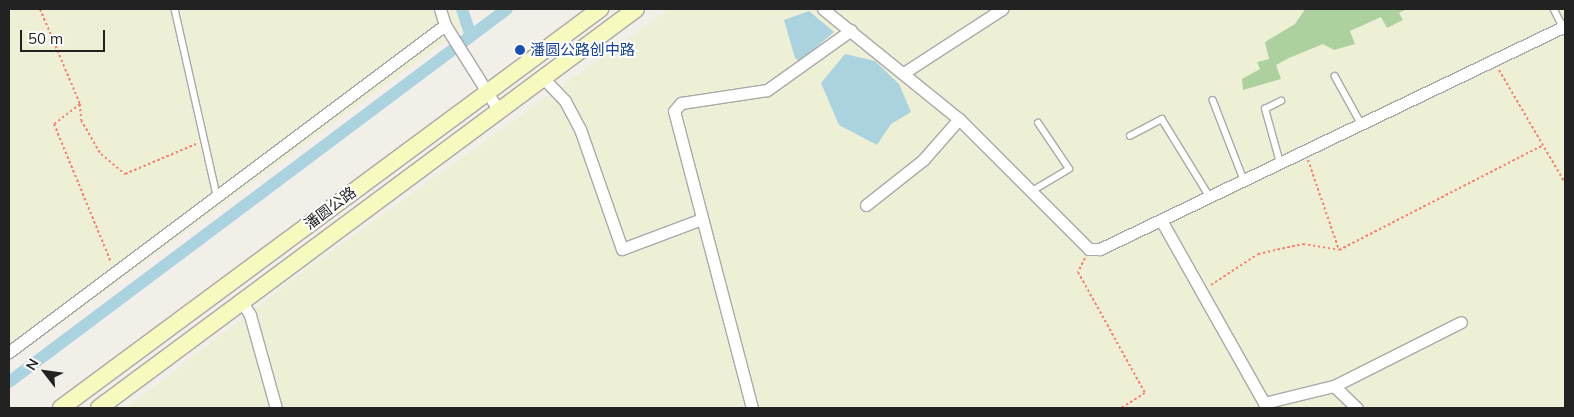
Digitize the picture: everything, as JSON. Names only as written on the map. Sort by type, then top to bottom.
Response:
[{"type":"main road","name":"潘圆公路","points":[[61,408],[600,9]]},
{"type":"main road","name":"潘圆公路","points":[[99,408],[636,9]]},
{"type":"street","points":[[440,9],[445,25],[499,111]]},
{"type":"street","points":[[823,9],[905,72],[959,119],[1089,249],[1100,249],[1494,62],[1564,26]]},
{"type":"street","points":[[905,72],[1002,9]]},
{"type":"street","points":[[9,352],[217,198],[445,25]]},
{"type":"street","points":[[752,408],[674,111],[681,103],[767,90],[851,30]]},
{"type":"street","points":[[543,78],[565,101],[580,129],[622,249],[702,218]]},
{"type":"street","points":[[866,205],[923,160],[959,119]]},
{"type":"street","points":[[1161,220],[1264,402],[1334,386],[1461,322]]},
{"type":"street","points":[[242,302],[250,315],[276,408]]},
{"type":"street","points":[[1334,386],[1357,408]]},
{"type":"lane","points":[[175,9],[206,140],[217,198]]},
{"type":"lane","points":[[1554,9],[1564,26]]},
{"type":"lane","points":[[1335,76],[1362,125]]},
{"type":"lane","points":[[1213,100],[1244,180]]},
{"type":"lane","points":[[1280,163],[1265,109],[1281,101]]},
{"type":"lane","points":[[1130,136],[1162,119],[1210,197]]},
{"type":"lane","points":[[1032,191],[1069,169],[1038,122]]},
{"type":"path","points":[[40,9],[80,104],[81,120],[100,154],[125,174],[206,140]]},
{"type":"path","points":[[1494,62],[1565,183]]},
{"type":"path","points":[[80,104],[54,124],[116,273]]},
{"type":"path","points":[[1200,291],[1258,254],[1284,252],[1303,244],[1339,250],[1543,145]]},
{"type":"path","points":[[1305,152],[1339,250]]},
{"type":"path","points":[[1089,249],[1078,272],[1145,393],[1121,408]]},
{"type":"green space","points":[[9,9],[455,9],[461,29],[9,362]]},
{"type":"green space","points":[[669,9],[1565,9],[1565,408],[126,408],[300,274]]},
{"type":"green space","points":[[1305,9],[1407,9],[1399,13],[1403,20],[1387,28],[1381,17],[1350,31],[1355,44],[1334,50],[1323,44],[1276,65],[1281,79],[1243,90],[1242,79],[1260,69],[1257,62],[1269,59],[1265,42],[1295,24]]},
{"type":"water","points":[[809,11],[834,32],[800,61],[795,58],[784,20]]},
{"type":"water","points":[[845,54],[875,61],[899,84],[911,112],[891,124],[877,145],[839,125],[821,83]]},
{"type":"waterway","points":[[462,9],[471,36]]},
{"type":"waterway","points":[[9,382],[507,9]]},
{"type":"place","name":"潘圆公路创中路","points":[[520,50]]}]
